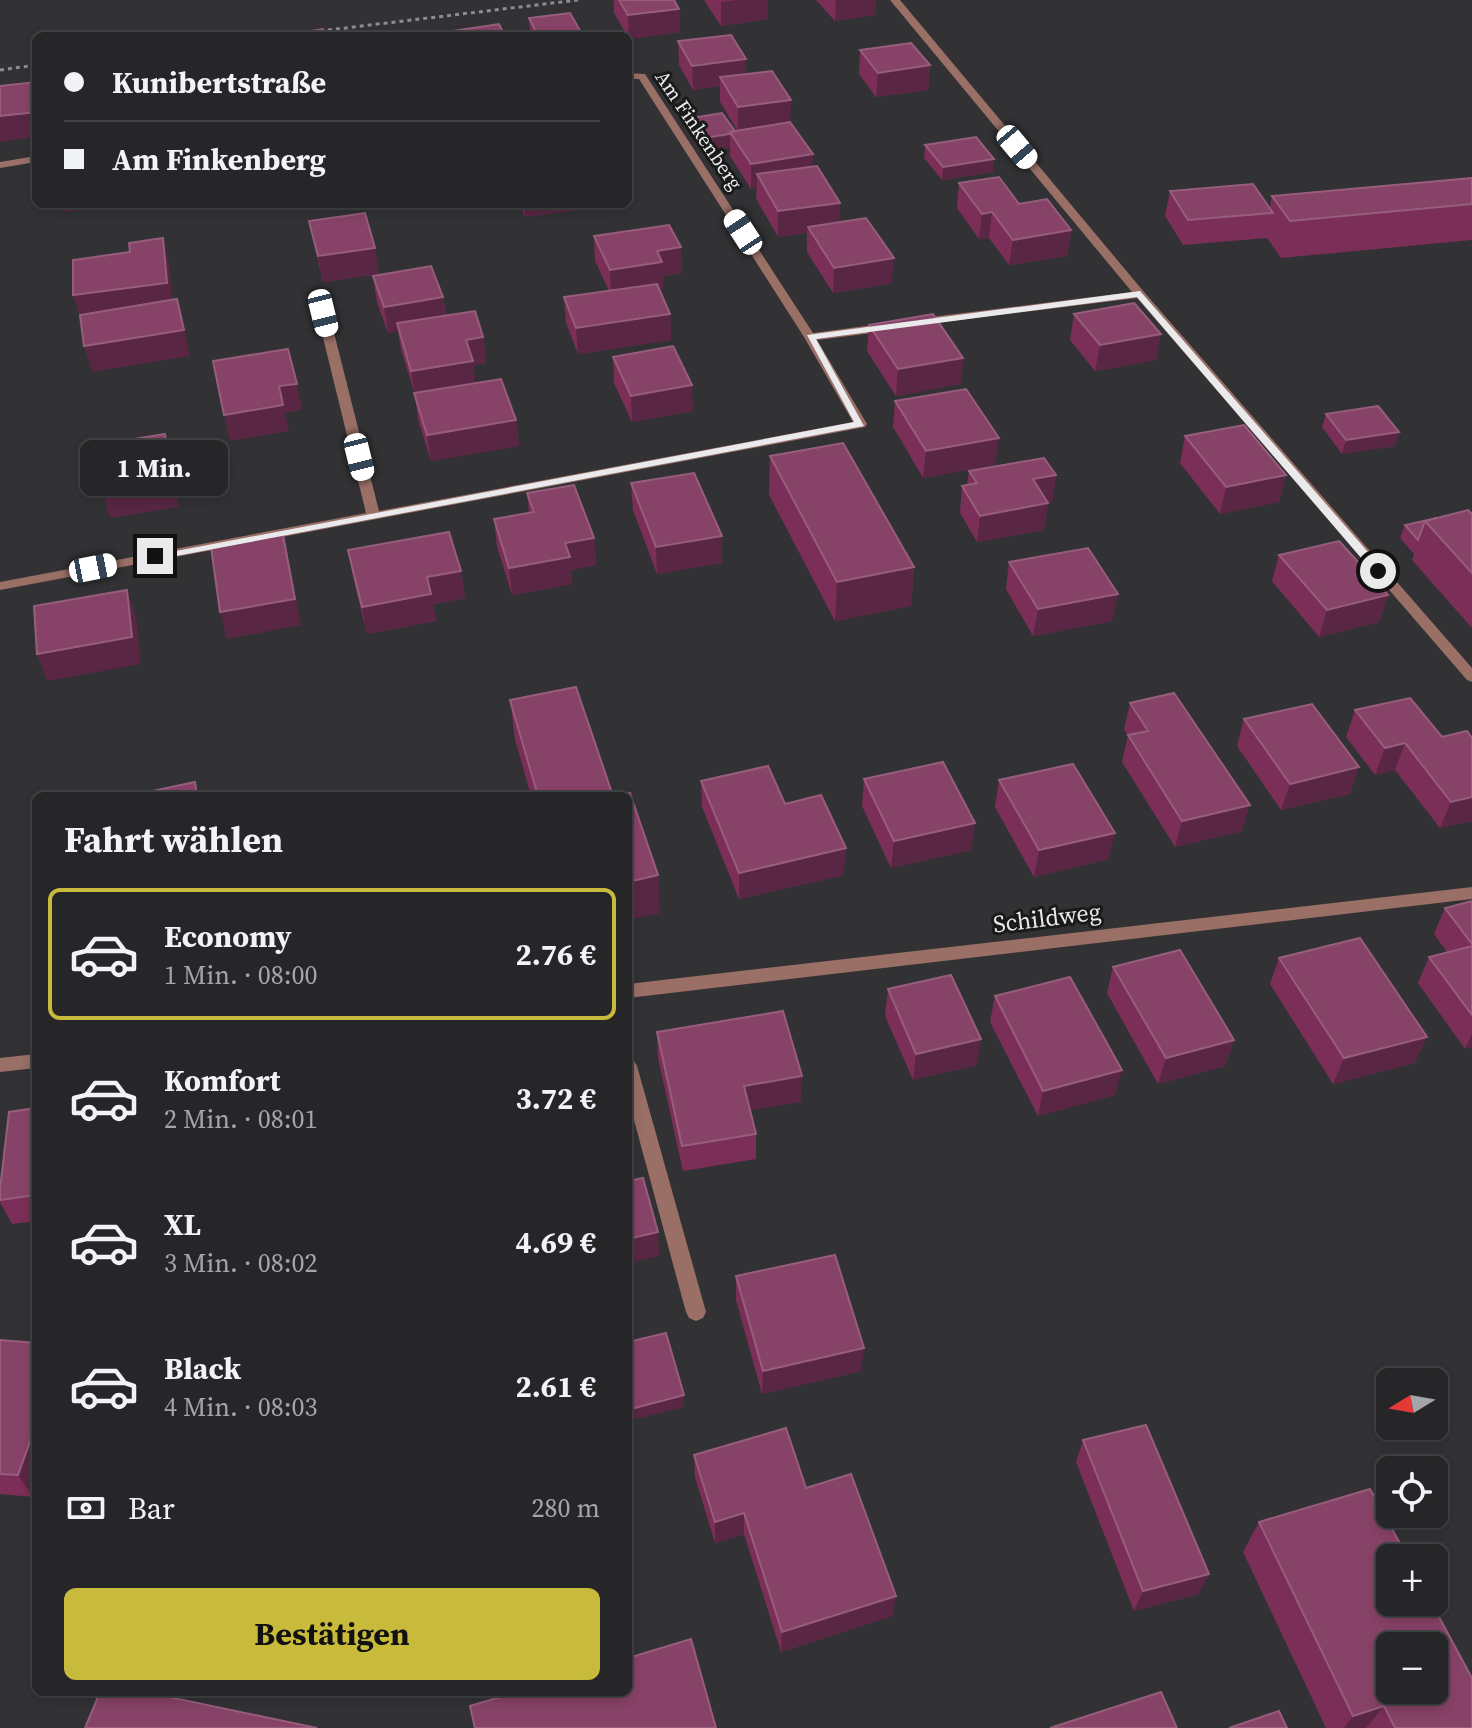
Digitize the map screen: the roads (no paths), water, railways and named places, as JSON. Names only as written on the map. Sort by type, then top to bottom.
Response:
[{"type":"street","points":[[895,0],[1140,294],[1472,677]]},
{"type":"street","name":"Am Finkenberg","points":[[0,586],[861,424],[810,337],[642,76],[632,76]]},
{"type":"street","points":[[0,165],[32,160]]},
{"type":"street","points":[[810,337],[1140,294]]},
{"type":"street","points":[[323,313],[373,515]]},
{"type":"street","name":"Schildweg","points":[[632,991],[1472,893]]},
{"type":"street","points":[[0,1065],[32,1061]]},
{"type":"street","points":[[632,1080],[696,1312]]}]
